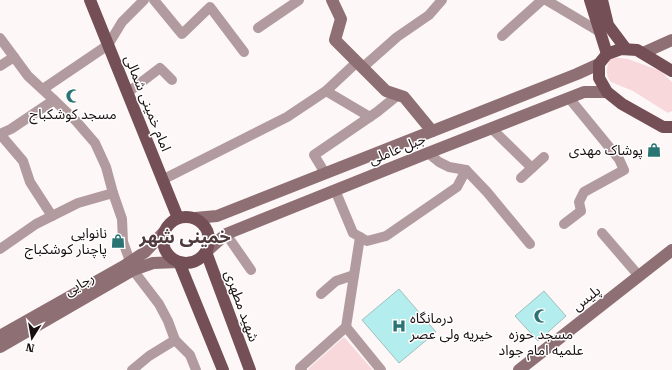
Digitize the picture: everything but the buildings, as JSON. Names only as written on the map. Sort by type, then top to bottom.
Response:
[{"type":"main road","name":"امام خمینی شمالی","points":[[90,0],[178,218]]},
{"type":"main road","points":[[332,0],[341,19],[335,40],[386,91],[404,97],[432,131]]},
{"type":"main road","points":[[590,0],[607,54]]},
{"type":"main road","points":[[602,0],[608,25],[626,49]]},
{"type":"main road","points":[[642,53],[672,40]]},
{"type":"main road","points":[[672,71],[637,50],[621,49],[607,54],[599,64],[599,78],[607,92],[622,104],[668,127],[672,136]]},
{"type":"main road","name":"جبل عاملی","points":[[194,218],[217,216],[570,77],[599,64]]},
{"type":"main road","name":"جبل عاملی","points":[[206,252],[228,234],[335,190],[584,92],[607,92]]},
{"type":"main road","points":[[225,212],[222,217],[222,222],[228,234]]},
{"type":"main road","points":[[178,218],[194,218],[202,222],[207,229],[209,244],[206,252],[201,258],[187,264],[172,259],[167,254],[162,240],[167,226],[178,218]]},
{"type":"main road","name":"رجایی","points":[[0,347],[131,266],[164,232]]},
{"type":"main road","name":"پلیس","points":[[526,368],[672,250]]},
{"type":"main road","name":"شهید مطهری","points":[[206,252],[250,370]]},
{"type":"main road","points":[[179,262],[223,370]]},
{"type":"main road","name":"رجایی","points":[[0,336],[131,266],[179,262]]},
{"type":"street","points":[[43,89],[108,45],[122,22],[144,0]]},
{"type":"street","points":[[154,0],[182,34],[210,7],[244,52]]},
{"type":"street","points":[[258,28],[300,0]]},
{"type":"street","points":[[162,180],[287,117],[326,91],[429,15],[442,0]]},
{"type":"street","points":[[502,36],[542,0]]},
{"type":"street","points":[[546,0],[600,32]]},
{"type":"street","points":[[0,38],[28,76],[76,121],[95,143],[106,167],[122,219],[124,242],[131,266],[159,304],[168,321],[175,340],[190,354],[196,370]]},
{"type":"street","points":[[0,66],[14,57]]},
{"type":"street","points":[[127,93],[160,68],[172,80]]},
{"type":"street","points":[[326,91],[370,116]]},
{"type":"street","points":[[325,173],[314,155],[398,95]]},
{"type":"street","points":[[564,224],[581,211],[579,202],[584,192],[624,170],[619,159],[569,98]]},
{"type":"street","points":[[52,216],[30,182],[23,161],[0,134],[54,100]]},
{"type":"street","points":[[491,128],[532,168]]},
{"type":"street","points":[[428,153],[439,162],[466,170],[487,192],[530,244]]},
{"type":"street","points":[[521,178],[544,157]]},
{"type":"street","points":[[335,190],[354,233],[367,241],[386,236],[457,187],[466,170]]},
{"type":"street","points":[[0,249],[36,224],[78,203],[113,193]]},
{"type":"street","points":[[602,233],[639,276]]},
{"type":"street","points":[[228,234],[251,270]]},
{"type":"street","points":[[302,370],[300,368],[346,327],[360,237]]},
{"type":"street","points":[[320,294],[336,281],[354,275]]},
{"type":"street","points":[[346,327],[381,370]]},
{"type":"street","points":[[132,370],[149,356],[175,340]]},
{"type":"shaded area","points":[[611,57],[628,59],[661,71],[672,82],[672,111],[668,113],[633,91],[611,82],[607,76],[607,67]]},
{"type":"shaded area","points":[[344,337],[373,370],[308,369]]},
{"type":"place","name":"مسجد کوشکباج","points":[[73,96]]},
{"type":"place","name":"پوشاک مهدی","points":[[654,150]]},
{"type":"place","name":"نانوایی پاچنار کوشکباج","points":[[118,241]]},
{"type":"place","name":"مسجد حوزه علمیه امام جواد","points":[[541,316]]},
{"type":"place","name":"درمانگاه خیریه ولی عصر","points":[[399,326]]},
{"type":"district","name":"خمینی شهر","points":[[185,237]]}]
